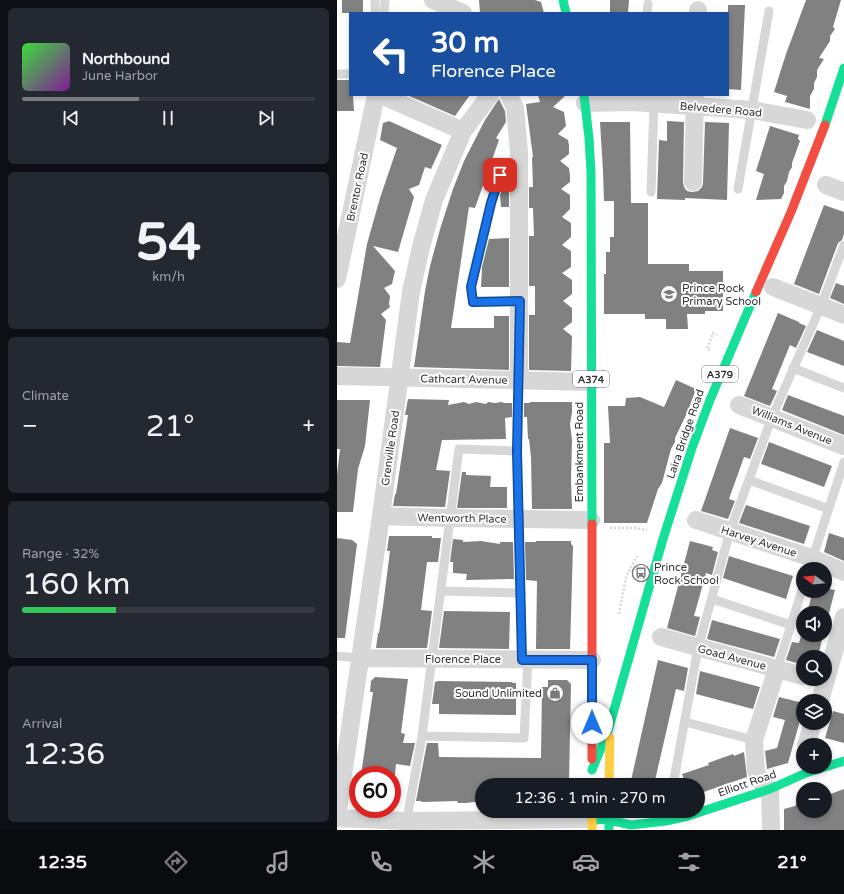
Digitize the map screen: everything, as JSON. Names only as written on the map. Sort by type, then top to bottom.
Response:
[{"type":"main road","points":[[563,0],[566,12]]},
{"type":"main road","name":"Laira Bridge Road","points":[[610,727],[637,630],[694,442],[732,344],[800,190],[837,91],[844,68]]},
{"type":"main road","name":"Laira Bridge Road","points":[[837,91],[844,80]]},
{"type":"main road","name":"Embankment Road","points":[[584,99],[591,172],[592,774],[610,727]]},
{"type":"main road","points":[[609,778],[610,727]]},
{"type":"main road","name":"Elliott Road","points":[[832,764],[844,761]]},
{"type":"main road","name":"Elliott Road","points":[[599,818],[631,825],[666,821],[687,816],[767,790],[798,774]]},
{"type":"main road","points":[[599,818],[609,830]]},
{"type":"street","points":[[433,0],[461,12]]},
{"type":"street","name":"Brentor Road","points":[[337,279],[381,96]]},
{"type":"street","points":[[383,96],[463,132]]},
{"type":"street","name":"Grenville Road","points":[[337,817],[359,658],[381,516],[411,292],[421,247],[434,200],[463,132],[489,96]]},
{"type":"street","points":[[509,96],[515,108],[519,152],[519,381]]},
{"type":"street","name":"Belvedere Road","points":[[584,99],[694,101],[807,120]]},
{"type":"street","points":[[693,182],[694,101]]},
{"type":"street","points":[[826,185],[844,192]]},
{"type":"street","points":[[773,286],[844,315]]},
{"type":"street","name":"Cathcart Avenue","points":[[337,376],[591,382]]},
{"type":"street","name":"Williams Avenue","points":[[739,405],[844,446]]},
{"type":"street","name":"Wentworth Place","points":[[381,516],[519,519],[591,524]]},
{"type":"street","name":"Harvey Avenue","points":[[696,520],[730,531],[805,562]]},
{"type":"street","name":"Harvey Avenue","points":[[832,569],[844,572]]},
{"type":"street","points":[[831,650],[844,617]]},
{"type":"street","name":"Goad Avenue","points":[[661,637],[796,674]]},
{"type":"street","name":"Florence Place","points":[[359,658],[592,660]]},
{"type":"street","points":[[771,830],[767,790],[756,770],[754,740],[777,669]]},
{"type":"street","points":[[337,817],[406,825],[599,818]]},
{"type":"lane","points":[[375,0],[375,12]]},
{"type":"lane","points":[[385,0],[385,12]]},
{"type":"lane","points":[[738,189],[769,11]]},
{"type":"lane","points":[[337,74],[349,74]]},
{"type":"lane","points":[[647,101],[651,192]]},
{"type":"lane","points":[[519,152],[500,175],[491,203],[471,287],[473,302],[520,301]]},
{"type":"lane","points":[[674,778],[698,648],[730,531],[772,417],[842,257],[844,245]]},
{"type":"lane","points":[[793,368],[844,388]]},
{"type":"lane","points":[[422,736],[524,738],[525,660],[521,593],[517,451],[519,381]]},
{"type":"lane","points":[[406,825],[422,736],[459,449],[517,451]]},
{"type":"lane","points":[[811,562],[844,462]]},
{"type":"lane","points":[[749,480],[829,509]]},
{"type":"lane","points":[[441,591],[521,593]]},
{"type":"lane","points":[[777,669],[800,598]]},
{"type":"lane","points":[[712,599],[791,625]]},
{"type":"lane","points":[[337,656],[359,658]]},
{"type":"lane","points":[[685,722],[754,740]]},
{"type":"path","points":[[712,351],[707,349],[713,333]]},
{"type":"path","points":[[591,524],[650,530]]},
{"type":"building","points":[[342,0],[363,0],[363,12],[342,13]]},
{"type":"building","points":[[479,0],[535,0],[541,2],[544,12],[480,12]]},
{"type":"building","points":[[610,0],[629,0],[628,12],[610,12]]},
{"type":"building","points":[[806,0],[841,0],[833,27],[835,29],[830,36],[830,41],[819,58],[824,59],[817,70],[814,89],[810,96],[810,109],[785,102],[787,96],[774,92]]},
{"type":"building","points":[[728,5],[745,5],[741,90],[729,89]]},
{"type":"building","points":[[337,80],[349,80],[349,96],[353,96],[354,111],[337,111]]},
{"type":"building","points":[[409,96],[469,96],[455,116]]},
{"type":"building","points":[[538,96],[565,96],[553,107],[564,112],[566,126],[558,134],[568,140],[569,146],[569,154],[560,161],[569,168],[570,176],[570,182],[561,189],[570,195],[570,209],[562,217],[571,223],[571,237],[562,245],[571,251],[571,267],[562,273],[572,280],[572,294],[563,301],[572,308],[572,322],[563,329],[572,336],[571,371],[529,370],[529,315],[535,315],[535,286],[529,286],[529,236],[534,236],[533,208],[529,208],[529,187],[533,187],[533,157],[526,104],[540,102]]},
{"type":"building","points":[[499,99],[505,111],[506,122],[496,138],[499,140],[475,208],[469,207],[451,328],[494,328],[494,316],[509,316],[509,370],[414,367],[425,291],[441,226],[464,161],[485,120]]},
{"type":"building","points":[[389,121],[442,145],[431,169],[425,167],[419,185],[409,189],[414,197],[398,252],[373,246],[395,271],[392,284],[384,288],[390,296],[390,307],[381,314],[386,320],[380,367],[337,366],[337,342],[350,343],[367,244],[380,198],[397,148],[380,140],[383,123]]},
{"type":"building","points":[[667,121],[684,122],[683,182],[687,191],[692,192],[698,191],[702,187],[703,183],[705,122],[729,123],[727,200],[685,198],[685,200],[657,199],[659,140],[667,141]]},
{"type":"building","points":[[600,122],[630,122],[631,203],[648,203],[648,264],[689,264],[689,271],[723,271],[723,311],[705,311],[705,314],[687,314],[688,329],[666,329],[666,319],[645,319],[645,314],[604,314],[604,274],[606,274],[606,252],[610,252],[610,237],[614,237],[614,201],[604,201]]},
{"type":"building","points":[[770,126],[799,135],[798,139],[800,141],[781,199],[756,200],[764,174],[756,171]]},
{"type":"building","points":[[503,188],[509,188],[509,207],[501,207],[500,195]]},
{"type":"building","points":[[824,205],[844,212],[844,234],[842,240],[838,243],[819,294],[794,284]]},
{"type":"building","points":[[509,238],[509,287],[481,287],[482,267],[489,239]]},
{"type":"building","points":[[836,283],[844,286],[844,304],[830,298]]},
{"type":"building","points":[[778,313],[806,326],[796,348],[790,345],[772,389],[777,391],[770,406],[744,396]]},
{"type":"building","points":[[817,330],[844,341],[844,366],[807,352]]},
{"type":"building","points":[[676,380],[696,389],[675,438],[662,483],[658,489],[647,523],[604,523],[604,443],[610,443],[608,406],[625,406],[626,398],[640,397],[664,407]]},
{"type":"building","points":[[788,395],[844,416],[844,435],[782,410]]},
{"type":"building","points":[[408,399],[449,400],[448,405],[464,402],[469,404],[476,402],[486,404],[488,402],[512,403],[512,417],[505,418],[506,439],[442,440],[436,470],[450,471],[445,507],[393,506],[408,415],[405,415]]},
{"type":"building","points":[[337,400],[370,400],[365,446],[358,469],[353,512],[337,512],[337,474],[340,449],[337,449]]},
{"type":"building","points":[[572,402],[570,424],[572,440],[572,509],[532,509],[531,457],[527,417],[524,417],[524,403]]},
{"type":"building","points":[[730,428],[758,438],[750,459],[744,457],[729,499],[735,501],[728,519],[701,511]]},
{"type":"building","points":[[769,442],[832,466],[824,487],[761,464]]},
{"type":"building","points":[[462,472],[466,472],[466,475],[491,476],[490,487],[507,487],[507,508],[457,508]]},
{"type":"building","points":[[746,505],[810,526],[804,544],[739,523]]},
{"type":"building","points":[[829,533],[844,538],[844,561],[824,552]]},
{"type":"building","points":[[389,536],[432,536],[432,538],[441,538],[438,562],[427,562],[421,610],[432,611],[427,648],[376,648],[390,551],[387,551]]},
{"type":"building","points":[[337,538],[352,540],[357,544],[345,638],[337,638]]},
{"type":"building","points":[[453,539],[463,540],[463,542],[481,541],[500,544],[500,542],[513,542],[514,579],[466,580],[467,574],[453,573],[453,562],[450,562]]},
{"type":"building","points":[[571,541],[573,546],[570,649],[536,649],[537,581],[526,580],[525,542]]},
{"type":"building","points":[[690,541],[713,547],[712,550],[718,552],[712,575],[706,573],[694,616],[700,617],[695,636],[667,628]]},
{"type":"building","points":[[729,556],[793,576],[786,599],[723,578]]},
{"type":"building","points":[[832,589],[835,590],[831,606],[809,606],[811,598],[832,598]]},
{"type":"building","points":[[444,611],[510,612],[509,649],[439,648]]},
{"type":"building","points":[[712,620],[780,639],[774,657],[707,639]]},
{"type":"building","points":[[792,642],[821,642],[820,650],[796,650],[796,663],[786,660]]},
{"type":"building","points":[[658,660],[688,668],[684,691],[676,689],[656,778],[632,778]]},
{"type":"building","points":[[700,671],[760,687],[753,709],[696,694]]},
{"type":"building","points":[[375,677],[408,679],[401,733],[405,734],[403,743],[415,743],[410,766],[396,764],[396,766],[362,766],[373,692],[370,692],[371,681]]},
{"type":"building","points":[[548,680],[567,680],[571,684],[569,778],[475,778],[475,802],[458,803],[457,801],[416,801],[427,743],[438,743],[439,757],[541,758],[542,687],[548,687]]},
{"type":"building","points":[[435,682],[516,683],[516,715],[439,714],[439,704],[432,704]]},
{"type":"building","points":[[779,697],[796,701],[796,730],[797,730],[788,763],[767,769],[765,751],[777,748],[785,720],[773,717]]},
{"type":"building","points":[[833,711],[844,714],[844,743],[832,740],[832,738],[825,738],[827,730],[832,730]]},
{"type":"building","points":[[744,752],[747,777],[705,792],[705,778],[683,778],[682,774],[709,765],[708,763],[733,754],[734,756]]},
{"type":"building","points":[[844,789],[844,830],[784,830],[784,809],[796,804],[796,818],[832,818],[832,793]]},
{"type":"traffic: fast","points":[[563,0],[566,12]]},
{"type":"traffic: fast","points":[[825,125],[844,68]]},
{"type":"traffic: fast","points":[[584,96],[591,172],[592,524]]},
{"type":"traffic: fast","points":[[592,770],[608,731],[663,539],[692,448],[710,400],[756,292]]},
{"type":"traffic: fast","points":[[592,819],[609,820],[631,825],[666,821],[688,816],[770,789],[806,773],[844,761]]},
{"type":"traffic: fast","points":[[609,818],[609,830]]},
{"type":"traffic: slow","points":[[609,778],[610,738]]},
{"type":"traffic: slow","points":[[592,818],[592,830]]},
{"type":"traffic: jam","points":[[756,292],[791,212],[825,125]]},
{"type":"traffic: jam","points":[[592,524],[592,759]]},
{"type":"place","name":"Prince Rock Primary School","points":[[669,294]]},
{"type":"place","name":"Prince Rock School","points":[[641,573]]},
{"type":"place","name":"Sound Unlimited","points":[[555,693]]},
{"type":"route","points":[[500,175],[491,203],[471,287],[473,302],[520,301],[517,451],[522,660],[592,660],[592,723]]}]
